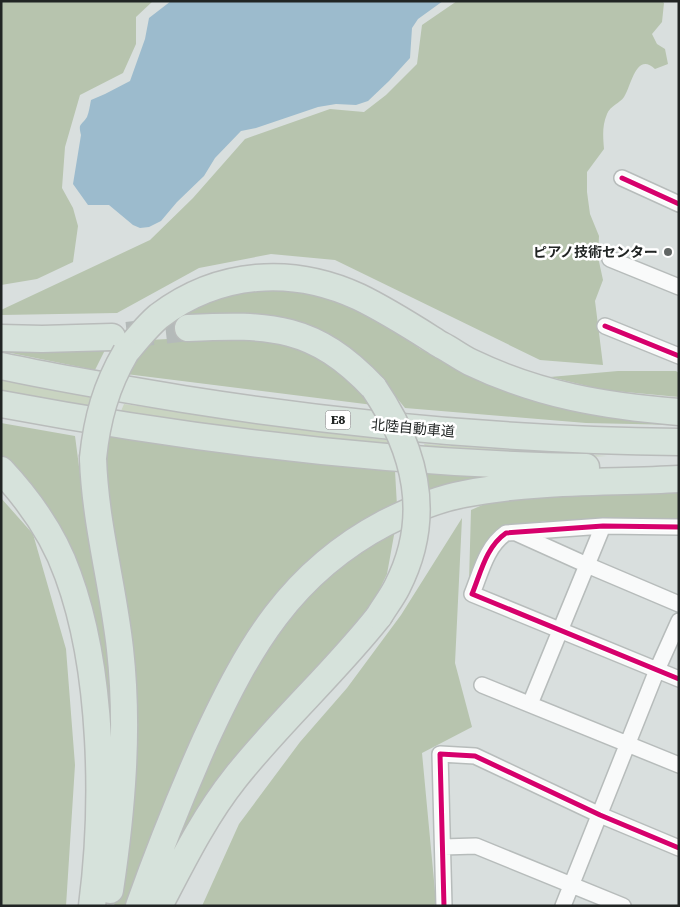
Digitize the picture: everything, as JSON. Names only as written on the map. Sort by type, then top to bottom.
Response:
[{"type":"highway","points":[[1,338],[119,345],[139,336],[158,317],[203,291],[256,278],[283,276],[334,286],[388,312],[469,362],[543,390],[585,401],[679,412]]},
{"type":"highway","points":[[159,906],[194,838],[234,779],[288,715],[358,643],[379,616],[398,587],[408,560],[415,531],[416,506],[411,462],[403,438],[390,412],[374,388],[359,372],[331,350],[297,335],[258,327],[188,328]]},
{"type":"highway","points":[[107,906],[117,844],[122,792],[123,687],[115,611],[98,519],[93,458],[100,412],[115,371],[119,345]]},
{"type":"highway","name":"北陸自動車道","points":[[1,366],[251,410],[362,423],[487,435],[679,442]]},
{"type":"highway","points":[[1,404],[181,434],[308,450],[434,460],[562,467],[679,468]]},
{"type":"highway","points":[[1,470],[35,510],[53,541],[68,574],[87,644],[95,712],[99,786],[98,841],[92,906]]},
{"type":"highway","points":[[139,906],[178,803],[223,703],[259,638],[278,611],[298,587],[324,563],[369,531],[432,503],[463,494],[501,488],[542,485],[679,479]]},
{"type":"street","points":[[622,178],[679,204]]},
{"type":"street","points":[[610,259],[679,287]]},
{"type":"street","points":[[605,326],[679,356]]},
{"type":"street","points":[[530,704],[603,526]]},
{"type":"street","points":[[679,528],[603,526],[506,533],[497,539],[489,551],[472,594],[679,679]]},
{"type":"street","points":[[515,532],[587,566],[679,604]]},
{"type":"street","points":[[562,906],[629,744],[657,670],[679,621]]},
{"type":"street","points":[[482,685],[679,764]]},
{"type":"street","points":[[444,906],[440,754],[475,756],[600,815],[679,848]]},
{"type":"street","points":[[443,847],[476,846],[623,906]]},
{"type":"green space","points":[[1,1],[153,1],[136,17],[136,44],[123,73],[80,95],[65,147],[62,188],[73,208],[78,226],[73,262],[37,279],[1,285]]},
{"type":"green space","points":[[457,1],[662,1],[664,3],[662,22],[652,34],[657,44],[665,49],[668,64],[655,69],[643,64],[635,72],[624,97],[610,109],[605,118],[604,149],[587,172],[590,214],[599,236],[598,257],[603,280],[595,301],[603,365],[540,360],[335,260],[271,254],[199,268],[117,313],[1,315],[1,310],[150,240],[193,198],[245,139],[330,109],[364,112],[386,95],[417,64],[422,25]]},
{"type":"green space","points":[[266,288],[300,289],[339,299],[386,322],[420,349],[454,364],[679,417],[679,425],[586,423],[405,408],[379,376],[362,359],[187,319],[186,312],[227,294]]},
{"type":"green space","points":[[248,335],[288,344],[312,353],[340,373],[373,405],[126,374],[148,340]]},
{"type":"green space","points":[[108,344],[95,370],[1,351]]},
{"type":"green space","points":[[618,371],[676,371],[679,373],[679,397],[604,390],[550,377]]},
{"type":"green space","points":[[1,380],[99,398],[94,415],[1,397]]},
{"type":"green space","points":[[124,404],[393,441],[396,449],[118,418]]},
{"type":"green space","points":[[1,423],[75,436],[86,520],[97,568],[113,695],[114,765],[83,593],[1,459]]},
{"type":"green space","points":[[107,434],[250,455],[395,471],[397,506],[316,556],[128,906],[114,906],[122,870],[104,521]]},
{"type":"green space","points":[[424,444],[607,456],[539,459],[429,454]]},
{"type":"green space","points":[[421,465],[457,473],[509,480],[424,498]]},
{"type":"green space","points":[[679,489],[679,520],[546,521],[502,528],[469,582],[471,510],[487,503],[524,495]]},
{"type":"green space","points":[[1,498],[33,534],[66,649],[75,765],[66,906],[1,906]]},
{"type":"green space","points":[[462,518],[455,663],[472,727],[422,753],[436,902],[434,906],[202,906],[239,824],[300,742],[347,688],[401,615]]},
{"type":"green space","points":[[396,524],[387,574],[370,609],[155,885],[235,695],[309,588]]},
{"type":"water","points":[[171,1],[443,1],[418,19],[412,28],[410,58],[368,101],[356,105],[336,104],[318,107],[256,128],[241,131],[215,158],[204,176],[177,202],[161,221],[149,227],[140,228],[133,225],[109,205],[88,205],[73,184],[81,135],[80,126],[87,117],[91,100],[130,81],[145,39],[149,18]]},
{"type":"tunnel","points":[[127,335],[188,328]]},
{"type":"cycle path","points":[[622,178],[679,204]]},
{"type":"cycle path","points":[[605,326],[679,356]]},
{"type":"cycle path","points":[[679,527],[603,526],[506,533],[489,553],[472,594],[679,679]]},
{"type":"cycle path","points":[[444,906],[440,754],[475,756],[600,815],[679,848]]},
{"type":"place","name":"ピアノ技術センター","points":[[668,252]]}]
